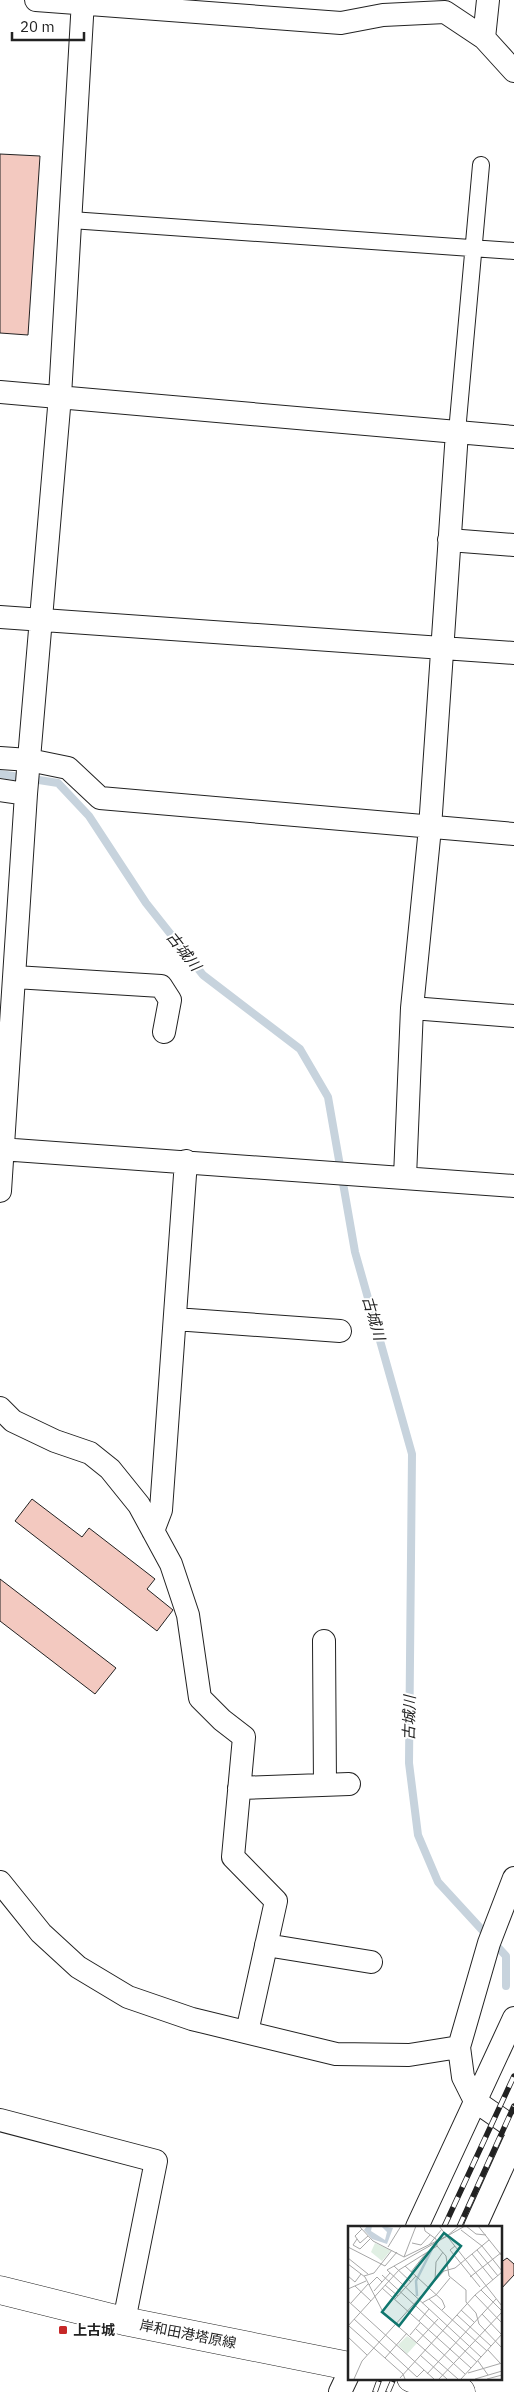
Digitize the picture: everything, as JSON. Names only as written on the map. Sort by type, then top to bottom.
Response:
[{"type":"main road","name":"岸和田港塔原線","points":[[0,2290],[124,2321],[348,2366]]},
{"type":"main road","points":[[418,2380],[461,2392]]},
{"type":"street","points":[[36,0],[83,2],[341,23],[383,15],[445,12],[484,38],[514,71]]},
{"type":"street","points":[[484,38],[488,0]]},
{"type":"street","points":[[0,1191],[26,793],[60,396],[83,2]]},
{"type":"street","points":[[405,1177],[412,1008],[430,828],[457,432],[472,248],[481,165]]},
{"type":"street","points":[[71,220],[514,251]]},
{"type":"street","points":[[0,392],[514,436]]},
{"type":"street","points":[[449,540],[514,545]]},
{"type":"street","points":[[0,617],[514,653]]},
{"type":"street","points":[[0,758],[68,768],[100,798],[514,834]]},
{"type":"street","points":[[0,790],[26,793]]},
{"type":"street","points":[[15,977],[161,986],[170,1000],[164,1032]]},
{"type":"street","points":[[412,1008],[514,1016]]},
{"type":"street","points":[[2,1149],[514,1186]]},
{"type":"street","points":[[153,1531],[161,1510],[186,1162]]},
{"type":"street","points":[[175,1319],[340,1331]]},
{"type":"street","points":[[0,1408],[13,1421],[90,1453],[116,1476],[139,1505],[171,1564],[188,1614],[200,1698],[222,1720],[244,1737],[233,1857],[276,1901],[246,2032]]},
{"type":"street","points":[[324,1640],[325,1786]]},
{"type":"street","points":[[239,1788],[349,1784]]},
{"type":"street","points":[[514,1878],[490,1943],[459,2047],[463,2077],[475,2101],[514,2128]]},
{"type":"street","points":[[0,1882],[41,1933],[78,1967],[128,1997],[192,2019],[336,2054],[409,2055],[459,2047]]},
{"type":"street","points":[[266,1946],[371,1962]]},
{"type":"street","points":[[417,2226],[514,2018]]},
{"type":"street","points":[[0,2120],[156,2161],[124,2321]]},
{"type":"street","points":[[475,2226],[514,2141]]},
{"type":"street","points":[[340,2392],[348,2375]]},
{"type":"building","points":[[0,154],[40,156],[28,335],[0,333]]},
{"type":"building","points":[[32,1499],[82,1537],[89,1528],[155,1579],[147,1589],[173,1610],[157,1631],[15,1521]]},
{"type":"building","points":[[0,1579],[116,1668],[95,1694],[0,1621]]},
{"type":"building","points":[[507,2258],[514,2264],[514,2275],[502,2288],[502,2262]]},
{"type":"waterway","name":"古城川","points":[[0,774],[58,783],[89,816],[146,903],[203,975],[300,1049],[328,1097],[355,1252],[412,1454],[409,1763],[418,1835],[438,1882],[506,1956],[506,1986]]},
{"type":"railway","points":[[444,2226],[514,2076]]},
{"type":"railway","points":[[459,2226],[514,2106]]},
{"type":"railway","points":[[375,2392],[379,2380]]},
{"type":"railway","points":[[388,2392],[393,2380]]},
{"type":"place","name":"上古城","points":[[63,2330]]}]
